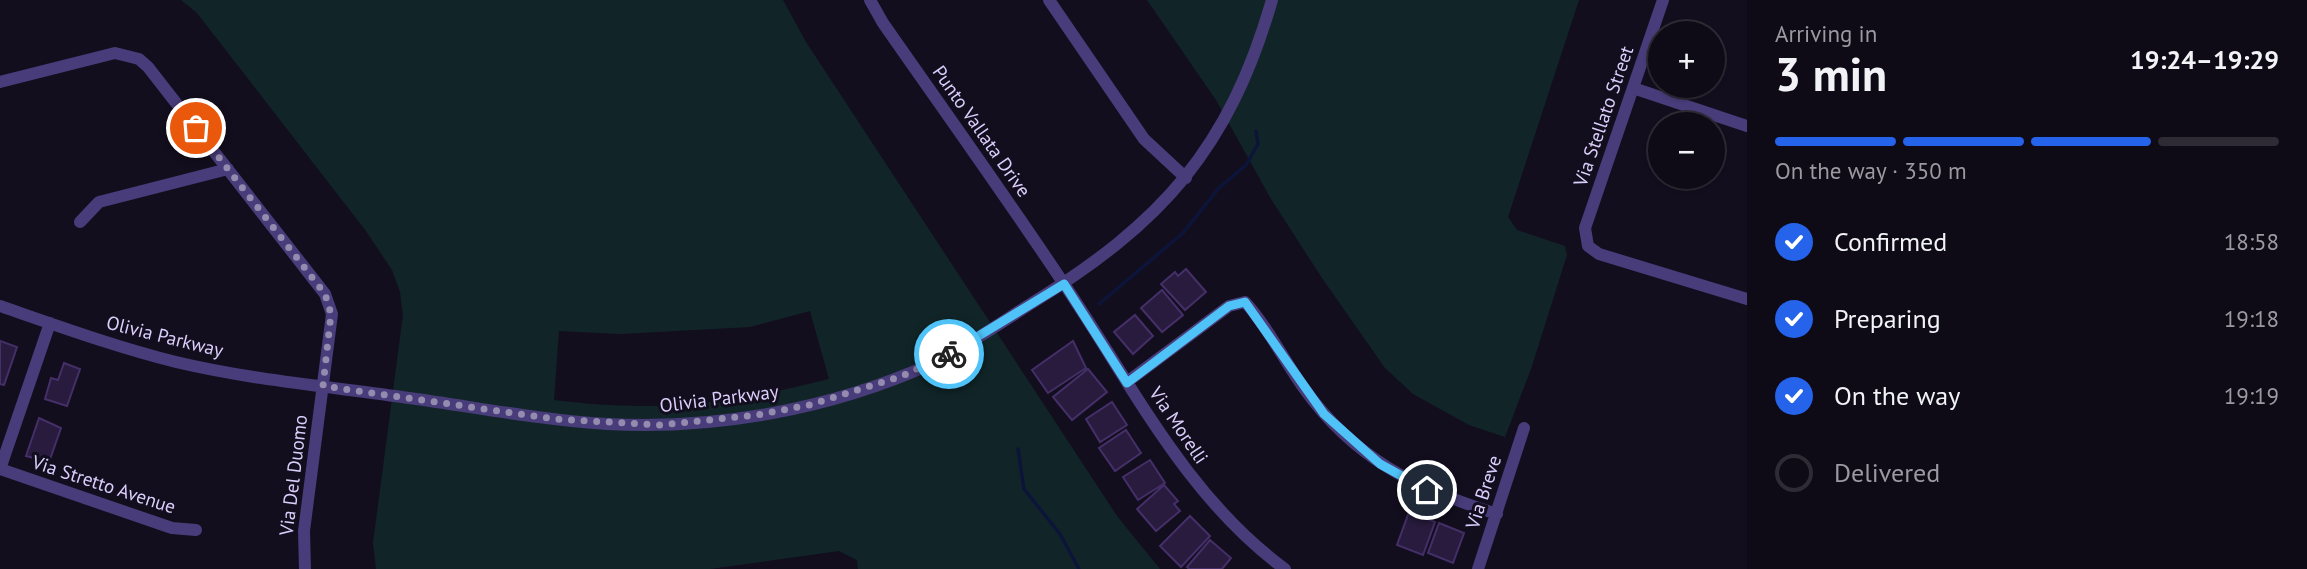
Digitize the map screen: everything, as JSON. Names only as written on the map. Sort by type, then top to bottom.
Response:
[{"type":"street","name":"Punto Vallata Drive","points":[[870,0],[883,23],[1064,284]]},
{"type":"street","points":[[1049,0],[1144,139],[1186,178]]},
{"type":"street","name":"Olivia Parkway","points":[[0,306],[178,362],[323,386],[607,424],[660,425],[757,415],[809,405],[902,376],[935,362],[1064,284],[1131,235],[1167,201],[1215,136],[1244,84],[1272,0]]},
{"type":"street","name":"Via Stellato Street","points":[[1663,0],[1585,228],[1588,246],[1599,254],[1747,299]]},
{"type":"street","name":"Via Del Duomo","points":[[0,82],[115,53],[127,54],[148,67],[325,294],[331,314],[304,531],[305,569]]},
{"type":"street","points":[[1633,88],[1747,126]]},
{"type":"street","points":[[80,222],[99,202],[228,169]]},
{"type":"street","name":"Via Morelli","points":[[1064,284],[1187,471],[1222,515],[1285,569]]},
{"type":"street","points":[[1127,383],[1229,306],[1245,302],[1303,388],[1348,437],[1411,483],[1497,514]]},
{"type":"street","points":[[0,469],[50,323]]},
{"type":"street","name":"Via Breve","points":[[1478,569],[1524,428]]},
{"type":"street","name":"Via Stretto Avenue","points":[[0,469],[172,528],[196,530]]},
{"type":"green space","points":[[181,0],[783,0],[806,42],[1117,516],[1160,569],[858,569],[857,560],[839,551],[710,569],[376,569],[373,543],[403,315],[400,292],[392,270],[366,231],[197,13]],"holes":[[[810,311],[829,379],[759,395],[693,404],[626,406],[554,400],[559,331],[620,334],[750,327]]]},
{"type":"green space","points":[[1147,0],[1579,0],[1508,217],[1517,230],[1565,246],[1567,255],[1531,369],[1505,437],[1469,425],[1413,394],[1385,368],[1322,278],[1271,199],[1216,100]]},
{"type":"building","points":[[1186,269],[1206,292],[1185,310],[1161,284],[1175,272],[1178,276]]},
{"type":"building","points":[[1162,290],[1183,315],[1162,332],[1141,308]]},
{"type":"building","points":[[1135,315],[1153,336],[1133,354],[1114,332]]},
{"type":"building","points":[[0,341],[17,347],[4,385],[0,384]]},
{"type":"building","points":[[1073,341],[1086,368],[1048,393],[1032,370]]},
{"type":"building","points":[[64,363],[80,369],[67,406],[45,399],[51,378],[58,380]]},
{"type":"building","points":[[1088,369],[1107,392],[1072,420],[1053,397]]},
{"type":"building","points":[[1112,402],[1127,425],[1100,442],[1086,419]]},
{"type":"building","points":[[39,418],[61,428],[49,462],[26,456]]},
{"type":"building","points":[[1126,430],[1141,453],[1115,471],[1099,448]]},
{"type":"building","points":[[1150,460],[1165,483],[1138,500],[1123,477]]},
{"type":"building","points":[[1164,485],[1178,501],[1174,504],[1180,511],[1156,531],[1137,509]]},
{"type":"building","points":[[1409,512],[1435,522],[1423,555],[1397,545]]},
{"type":"building","points":[[1190,516],[1210,536],[1181,567],[1160,546]]},
{"type":"building","points":[[1439,523],[1464,533],[1453,563],[1428,553]]},
{"type":"building","points":[[1210,540],[1231,558],[1222,569],[1189,569],[1187,567]]},
{"type":"waterway","points":[[1099,304],[1183,233],[1219,188],[1246,165],[1258,144],[1256,131]]},
{"type":"waterway","points":[[1018,449],[1024,489],[1060,534],[1079,569]]},
{"type":"way so far","points":[[196,128],[325,294],[331,314],[323,386],[555,419],[660,425],[706,422],[809,405],[902,376],[949,354]]},
{"type":"route","points":[[949,354],[1064,284],[1127,383],[1229,306],[1245,302],[1303,388],[1324,414],[1380,464],[1427,490]]}]
